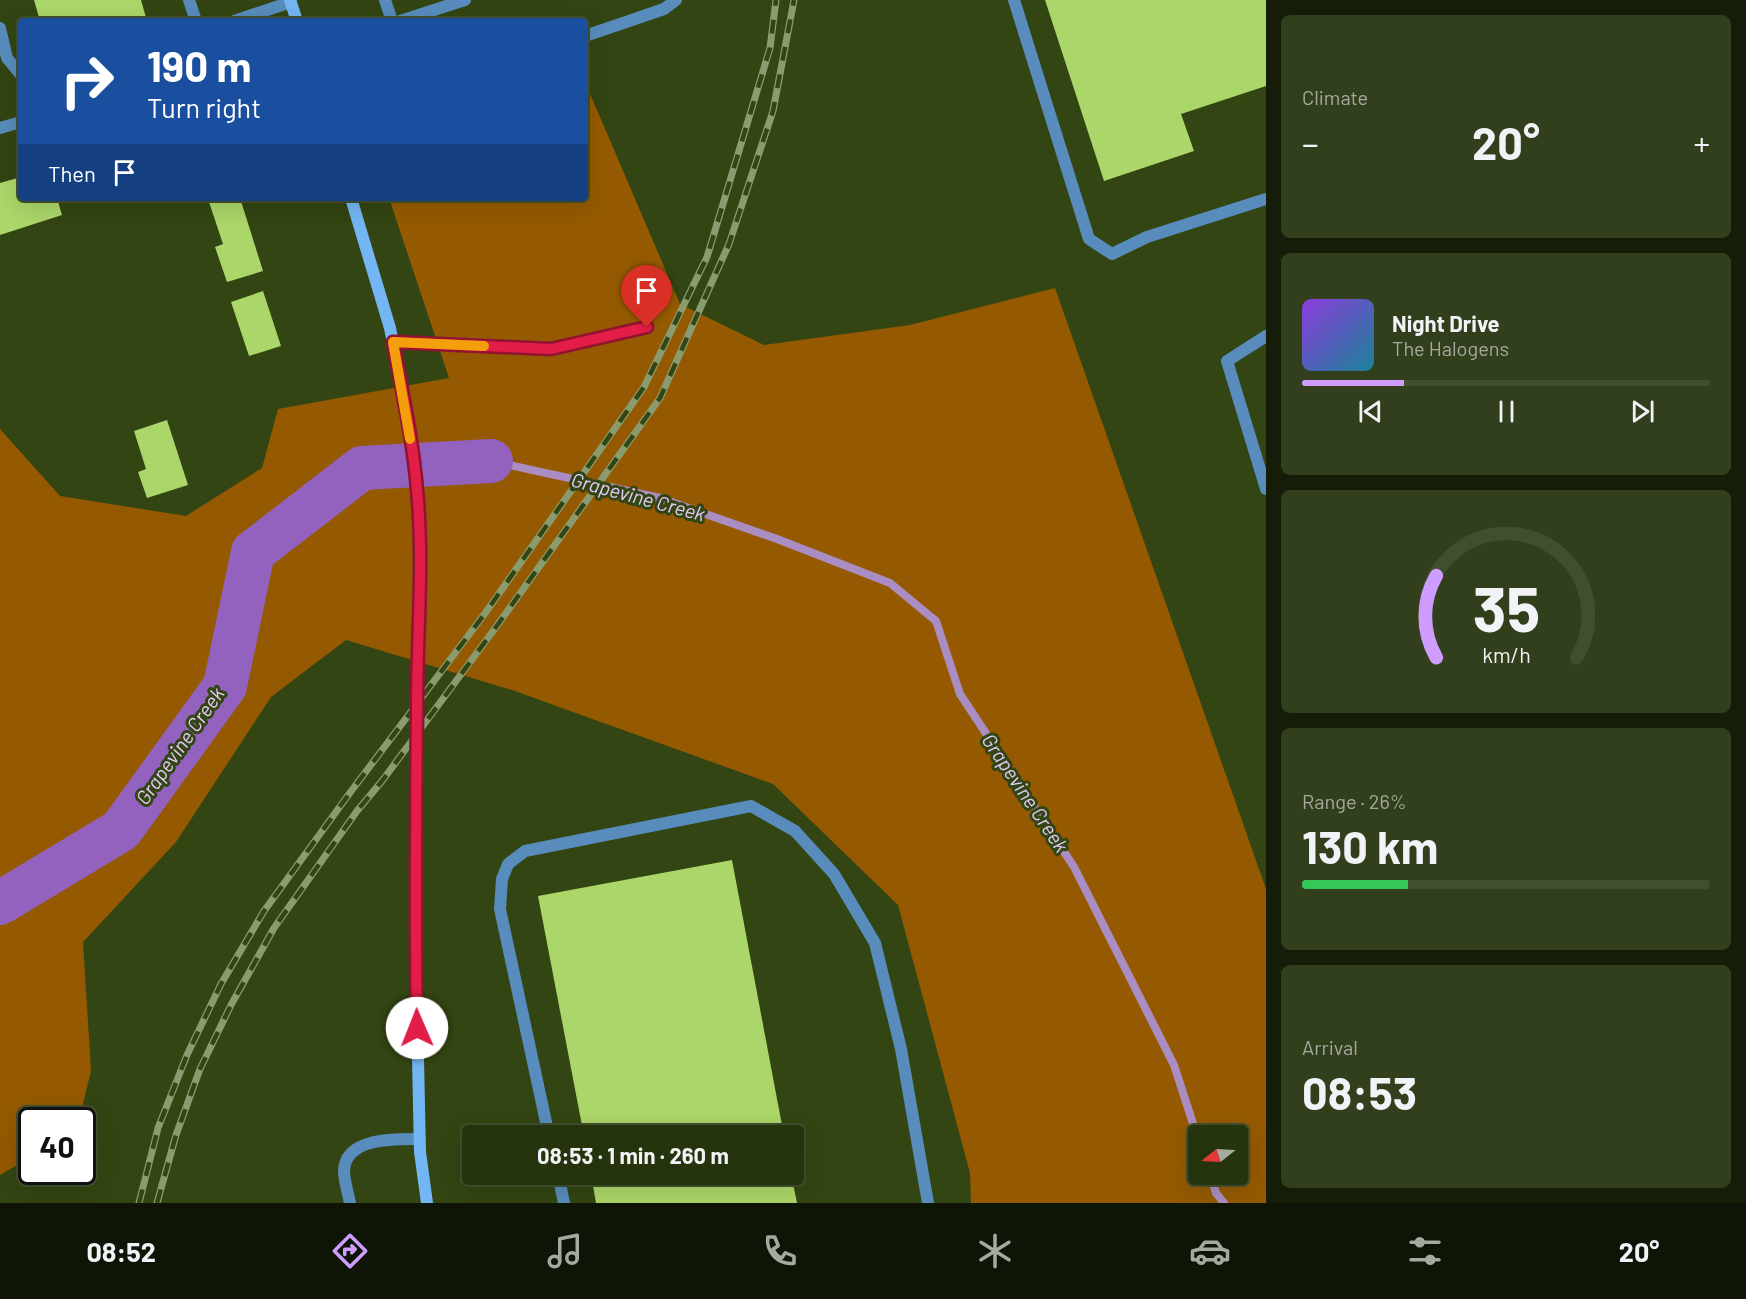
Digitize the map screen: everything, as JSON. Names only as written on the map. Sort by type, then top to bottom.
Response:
[{"type":"street","points":[[189,0],[195,18]]},
{"type":"street","points":[[385,0],[391,18]]},
{"type":"street","points":[[409,18],[465,0]]},
{"type":"street","points":[[588,35],[664,9],[676,0]]},
{"type":"street","points":[[1014,0],[1089,239],[1112,254],[1147,237],[1266,199]]},
{"type":"street","points":[[243,18],[291,1],[296,18]]},
{"type":"street","points":[[0,28],[7,58],[18,71]]},
{"type":"street","points":[[0,128],[18,123]]},
{"type":"street","points":[[352,201],[393,342],[417,488],[421,554],[417,706],[416,918],[419,1139],[427,1203]]},
{"type":"street","points":[[393,342],[551,349],[647,327]]},
{"type":"street","points":[[1266,336],[1227,361],[1266,489]]},
{"type":"street","points":[[547,1125],[500,909],[502,879],[508,864],[525,851],[751,806],[795,831],[834,874],[875,943],[901,1049],[928,1203]]},
{"type":"street","points":[[350,1203],[344,1171],[346,1160],[355,1150],[366,1143],[419,1139]]},
{"type":"street","points":[[560,1185],[564,1203]]},
{"type":"shaded area","points":[[588,89],[680,304],[764,345],[910,325],[1055,288],[1266,889],[1266,1203],[971,1203],[970,1173],[898,905],[773,784],[512,690],[346,640],[271,697],[176,842],[83,942],[91,1071],[82,1107],[18,1107],[18,1165],[0,1175],[0,429],[60,496],[186,516],[262,468],[278,409],[449,378],[390,201],[588,201]]},
{"type":"building","points":[[34,0],[141,0],[146,18],[39,18]]},
{"type":"building","points":[[1045,0],[1266,0],[1266,86],[1181,114],[1194,151],[1104,181]]},
{"type":"building","points":[[18,178],[18,201],[58,201],[62,215],[0,235],[0,183]]},
{"type":"building","points":[[241,201],[263,271],[227,282],[215,247],[223,244],[209,202]]},
{"type":"building","points":[[263,291],[281,346],[249,356],[231,302]]},
{"type":"building","points":[[167,420],[188,485],[147,498],[138,472],[146,469],[134,431]]},
{"type":"building","points":[[732,860],[782,1125],[582,1125],[538,896]]},
{"type":"building","points":[[593,1185],[793,1185],[797,1203],[596,1203]]},
{"type":"waterway","name":"Grapevine Creek","points":[[491,461],[660,498],[777,539],[890,583],[936,621],[960,694],[1074,867],[1174,1065],[1193,1125]]},
{"type":"waterway","name":"Grapevine Creek","points":[[0,903],[121,830],[225,686],[253,552],[362,468],[491,461]]},
{"type":"waterway","name":"Grapevine Creek","points":[[1213,1185],[1216,1193],[1224,1203]]},
{"type":"railway","points":[[139,1203],[158,1128],[187,1055],[221,984],[264,911],[486,612],[644,387],[707,257],[770,48],[776,0]]},
{"type":"railway","points":[[157,1203],[176,1135],[200,1069],[231,1005],[274,928],[357,811],[382,781],[496,627],[660,398],[729,244],[773,111],[794,0]]},
{"type":"slow traffic","points":[[410,439],[393,342],[484,346]]},
{"type":"route","points":[[417,1028],[417,706],[421,554],[417,488],[393,342],[551,349],[647,327]]}]
